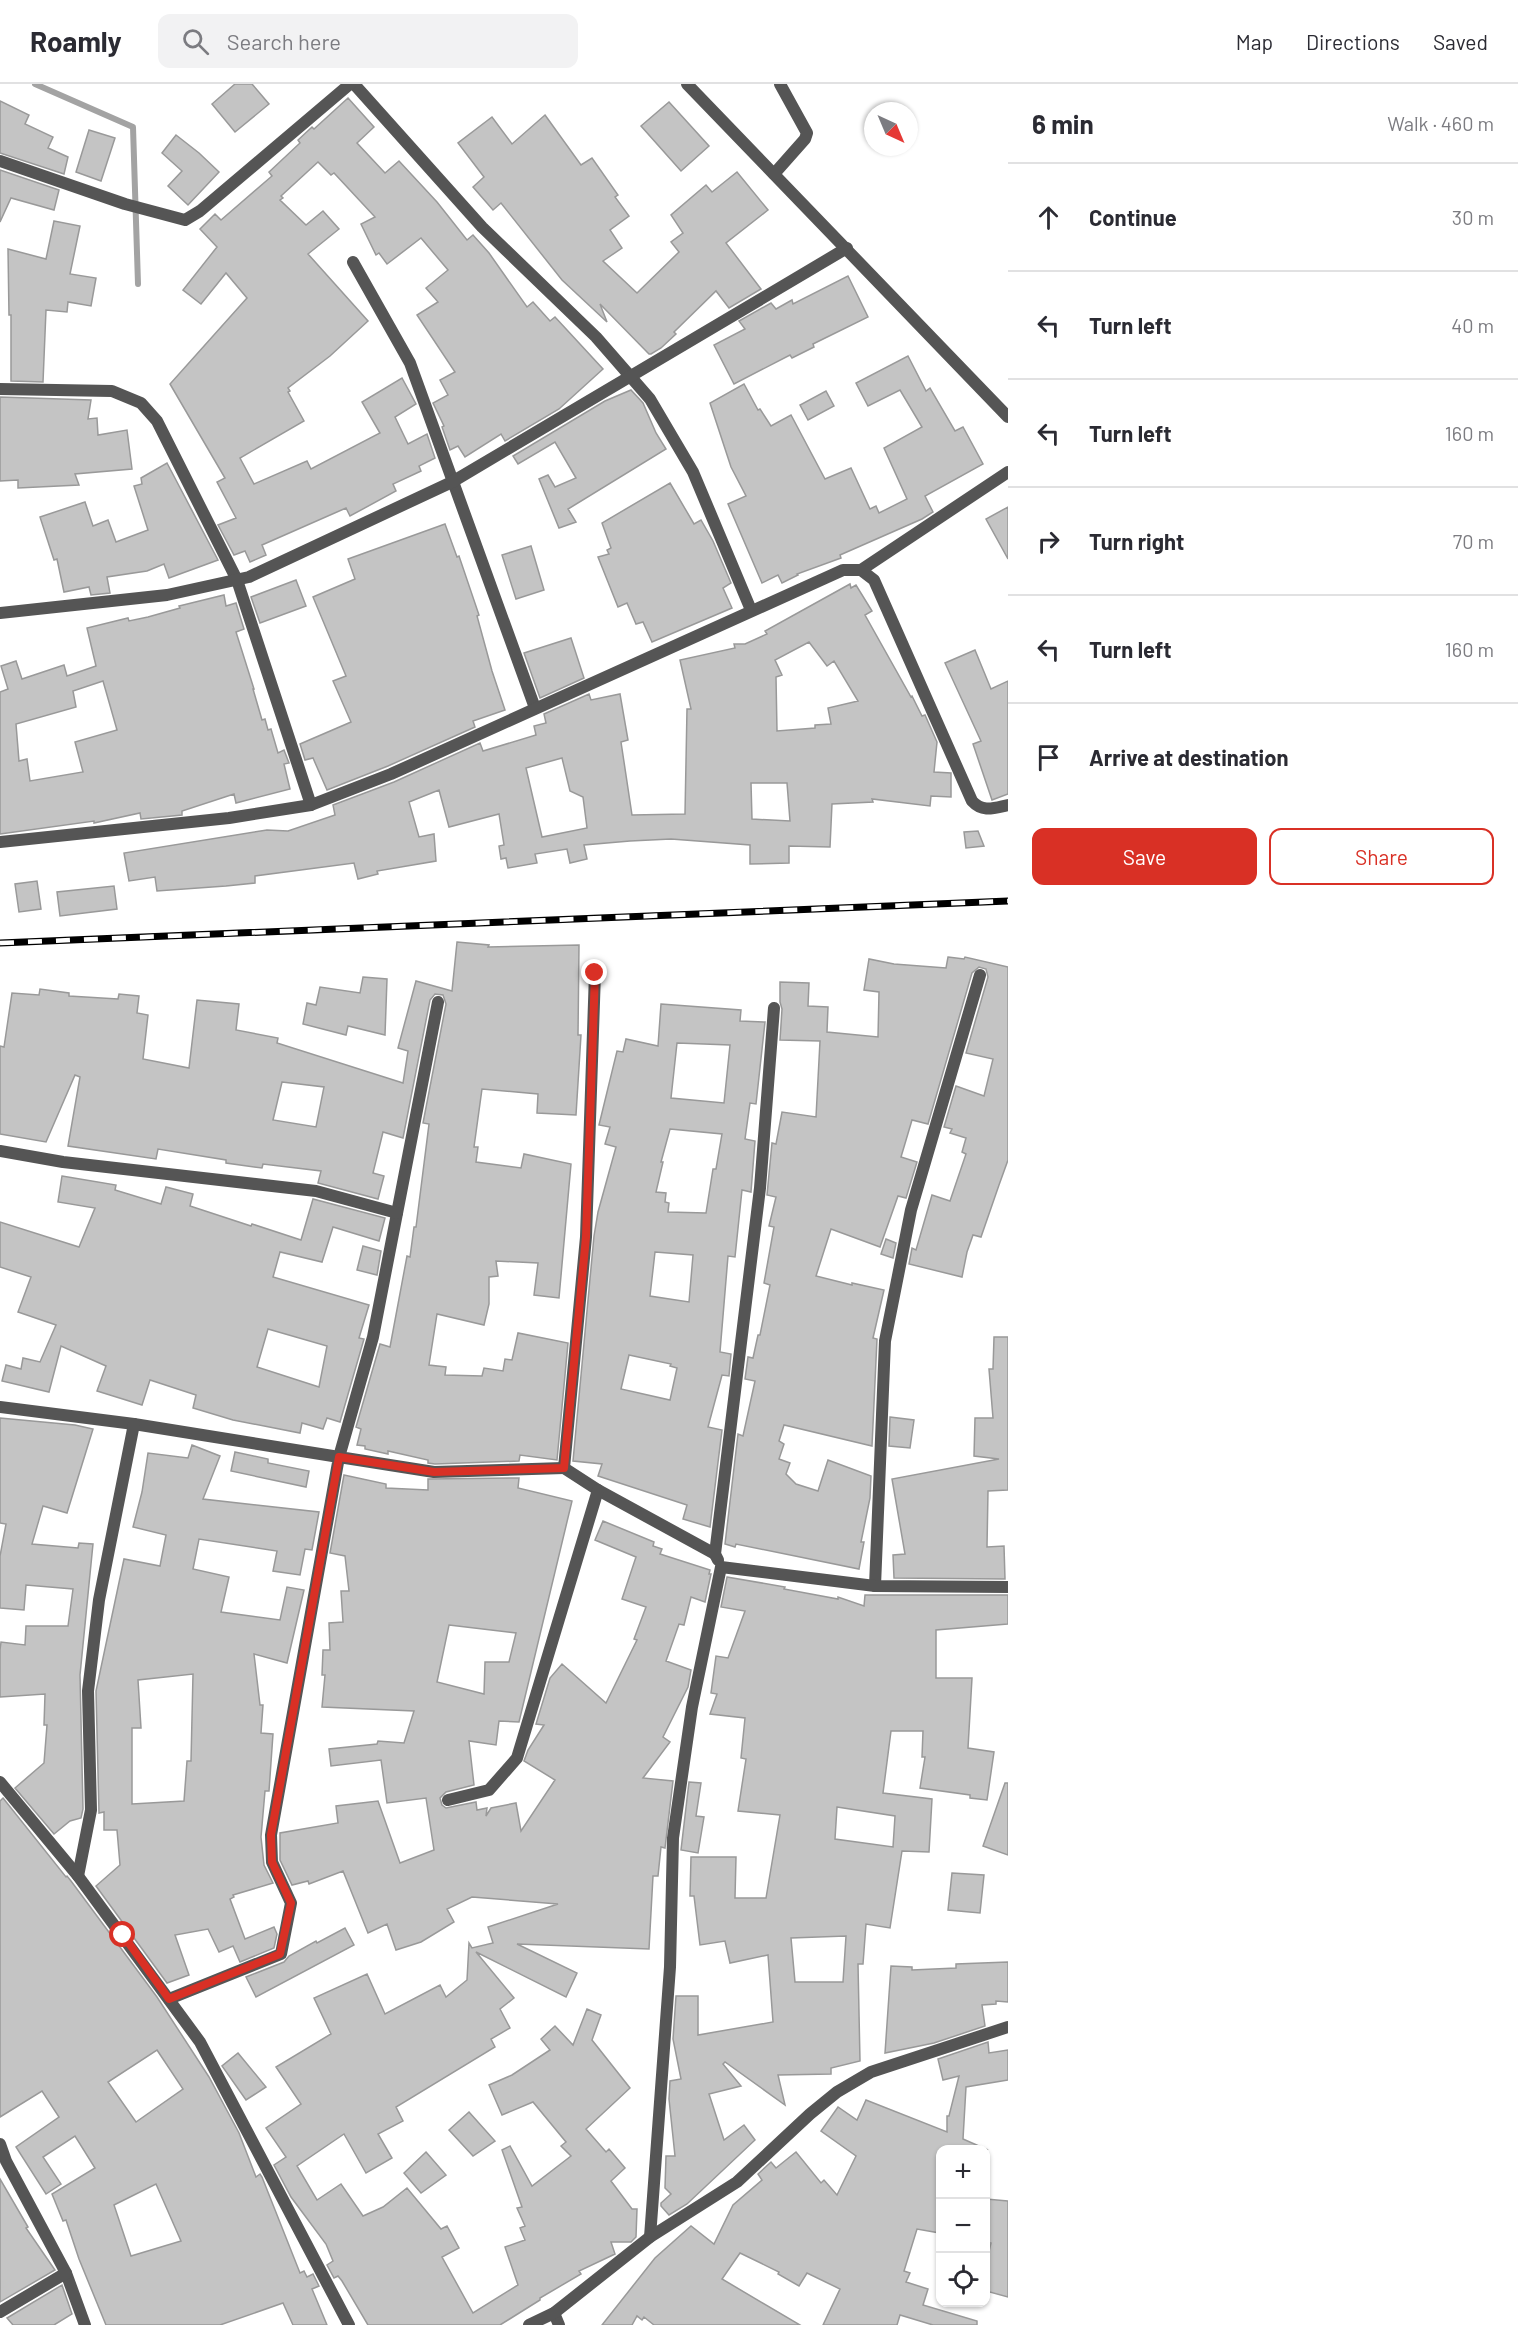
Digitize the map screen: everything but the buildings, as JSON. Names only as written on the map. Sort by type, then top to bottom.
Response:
[{"type":"street","points":[[0,161],[125,204],[185,220],[200,211],[352,84],[482,227],[596,337],[650,399],[693,472],[751,610]]},
{"type":"street","points":[[687,84],[1008,417]]},
{"type":"street","points":[[774,174],[805,139],[807,132],[780,84]]},
{"type":"street","points":[[0,613],[167,595],[249,577],[452,482],[847,248]]},
{"type":"street","points":[[353,262],[410,363],[535,708]]},
{"type":"street","points":[[0,389],[112,391],[141,402],[157,421],[237,580],[311,805]]},
{"type":"street","points":[[0,842],[229,818],[311,805],[391,774],[843,570],[861,570],[1008,472]]},
{"type":"street","points":[[861,570],[874,580],[972,801],[979,808],[988,810],[1008,805]]},
{"type":"street","points":[[564,1468],[586,1237],[595,973]]},
{"type":"street","points":[[875,1586],[885,1341],[911,1210],[980,975]]},
{"type":"street","points":[[169,1999],[280,1954],[291,1903],[272,1862],[271,1835],[339,1457],[373,1336],[438,1002]]},
{"type":"street","points":[[650,2237],[670,1967],[673,1838],[692,1707],[721,1567],[715,1554],[760,1188],[774,1008]]},
{"type":"street","points":[[0,1151],[63,1162],[316,1191],[397,1213]]},
{"type":"street","points":[[0,1407],[134,1424],[434,1472],[564,1468],[598,1490],[715,1554]]},
{"type":"street","points":[[78,1876],[91,1810],[88,1691],[99,1600],[134,1424]]},
{"type":"street","points":[[448,1800],[489,1790],[517,1758],[598,1490]]},
{"type":"street","points":[[721,1567],[875,1586],[1008,1587]]},
{"type":"street","points":[[0,1782],[78,1876],[200,2042],[350,2325]]},
{"type":"street","points":[[529,2325],[554,2313],[650,2237],[737,2182],[837,2092],[871,2072],[1008,2027]]},
{"type":"street","points":[[0,2144],[3,2163],[66,2273],[85,2325]]},
{"type":"street","points":[[0,2312],[66,2273]]},
{"type":"street","points":[[554,2313],[559,2325]]},
{"type":"waterway","points":[[35,84],[133,127],[138,284]]},
{"type":"railway","points":[[0,943],[1008,901]]},
{"type":"route","points":[[123,1935],[169,1999],[280,1954],[291,1903],[272,1862],[271,1835],[339,1457],[434,1472],[564,1468],[586,1237],[595,973]]}]
